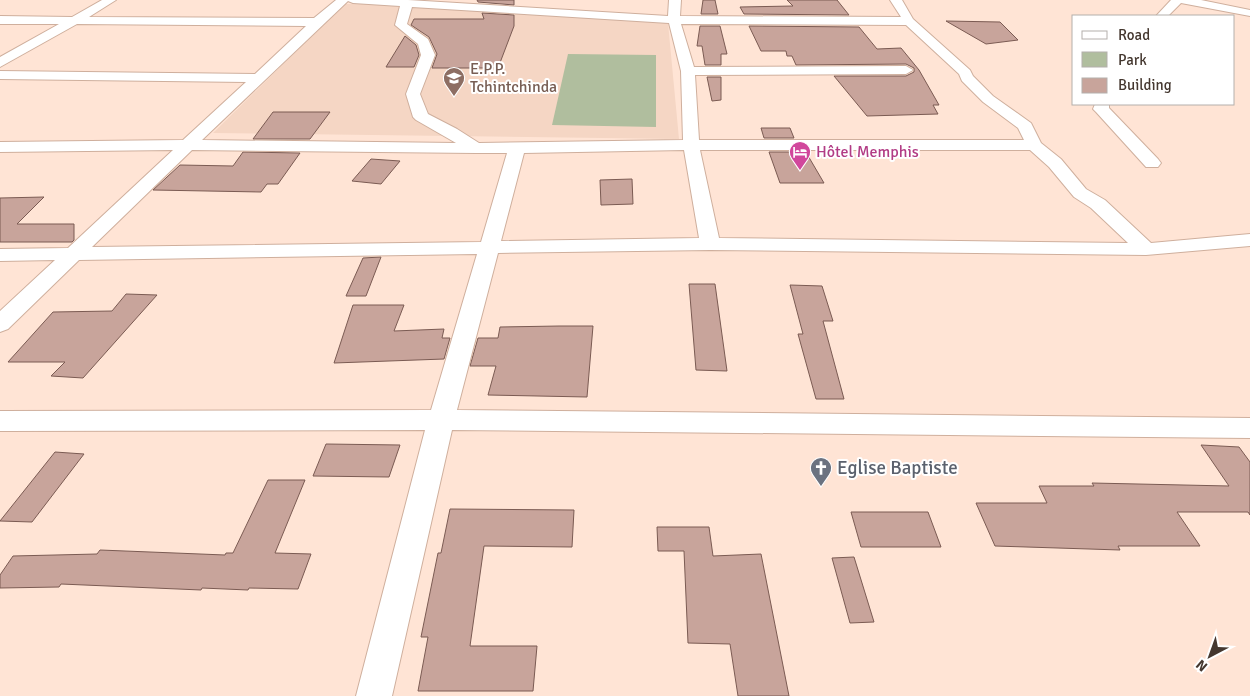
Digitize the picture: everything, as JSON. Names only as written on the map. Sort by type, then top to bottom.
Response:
[{"type":"street","points":[[0,63],[110,0]]},
{"type":"street","points":[[0,324],[317,22],[343,0]]},
{"type":"street","points":[[353,0],[674,20],[908,21]]},
{"type":"street","points":[[676,0],[674,20],[688,71],[691,145],[710,244]]},
{"type":"street","points":[[896,0],[908,21],[965,72],[967,78],[983,94],[1025,126],[1034,145],[1055,163],[1080,193],[1098,204],[1146,249]]},
{"type":"street","points":[[1163,15],[1177,0]]},
{"type":"street","points":[[1184,0],[1250,13]]},
{"type":"street","points":[[407,3],[401,25],[424,42],[428,55],[413,94],[421,117],[476,148]]},
{"type":"street","points":[[0,20],[72,22],[186,20],[317,22]]},
{"type":"street","points":[[688,71],[906,70]]},
{"type":"street","points":[[0,75],[259,78]]},
{"type":"street","points":[[1102,105],[1101,109],[1152,163]]},
{"type":"street","points":[[0,147],[188,145],[517,148],[691,145],[1034,145]]},
{"type":"street","points":[[374,696],[441,420],[517,148]]},
{"type":"street","points":[[0,255],[488,249],[710,244],[1146,249],[1250,240]]},
{"type":"street","points":[[0,421],[441,420],[1250,428]]},
{"type":"shaded area","points":[[344,4],[385,4],[668,23],[679,139],[213,133]]},
{"type":"green space","points":[[568,54],[656,55],[656,127],[552,125]]},
{"type":"building","points":[[477,0],[514,0],[514,5],[478,2]]},
{"type":"building","points":[[703,0],[715,0],[718,14],[701,14]]},
{"type":"building","points":[[787,0],[837,0],[849,15],[744,14],[740,7],[793,6]]},
{"type":"building","points":[[482,13],[514,15],[514,26],[498,68],[432,68],[437,54],[429,37],[411,25],[414,19],[484,19]]},
{"type":"building","points":[[946,21],[1000,22],[1018,40],[986,44]]},
{"type":"building","points":[[700,26],[720,26],[727,54],[721,54],[721,65],[705,65],[702,46],[697,46]]},
{"type":"building","points":[[749,26],[859,27],[877,49],[901,48],[919,70],[939,105],[933,105],[938,114],[867,116],[834,76],[906,76],[914,72],[914,68],[906,64],[796,65],[792,56],[787,56],[786,51],[761,51]]},
{"type":"building","points":[[405,36],[416,45],[419,55],[414,67],[386,67]]},
{"type":"building","points":[[707,77],[721,77],[721,100],[712,101]]},
{"type":"building","points":[[273,112],[330,112],[310,139],[253,139]]},
{"type":"building","points":[[761,128],[790,128],[794,138],[764,138]]},
{"type":"building","points":[[243,152],[300,153],[278,184],[267,184],[261,192],[153,190],[180,165],[233,166]]},
{"type":"building","points":[[769,152],[798,152],[799,154],[807,154],[824,183],[780,183]]},
{"type":"building","points":[[371,159],[400,161],[381,184],[352,181]]},
{"type":"building","points":[[632,179],[633,204],[601,205],[600,180]]},
{"type":"building","points":[[44,197],[17,224],[74,224],[74,240],[72,242],[0,242],[0,198]]},
{"type":"building","points":[[381,257],[366,296],[346,296],[363,258]]},
{"type":"building","points":[[689,284],[715,284],[727,371],[696,370]]},
{"type":"building","points":[[790,285],[822,286],[833,321],[823,321],[844,399],[816,399],[798,334],[803,334]]},
{"type":"building","points":[[126,294],[157,295],[83,378],[51,376],[65,362],[8,362],[53,312],[112,311]]},
{"type":"building","points":[[353,305],[404,305],[394,331],[444,329],[442,338],[450,338],[444,359],[334,363]]},
{"type":"building","points":[[593,326],[587,397],[488,395],[496,366],[470,366],[478,338],[498,338],[500,327]]},
{"type":"building","points":[[326,444],[400,445],[389,477],[313,476]]},
{"type":"building","points":[[1201,445],[1239,447],[1250,462],[1250,515],[1248,512],[1177,512],[1200,546],[1118,546],[1120,550],[995,546],[976,503],[1047,503],[1039,486],[1094,486],[1092,483],[1229,486]]},
{"type":"building","points":[[55,452],[84,454],[32,522],[0,521]]},
{"type":"building","points":[[268,480],[305,480],[275,553],[311,554],[298,589],[249,588],[248,590],[202,588],[201,590],[61,584],[59,587],[0,588],[0,575],[13,556],[97,554],[100,550],[225,555],[226,553],[233,553]]},
{"type":"building","points":[[450,509],[574,510],[572,547],[484,546],[470,646],[537,646],[533,691],[418,691],[428,637],[421,637],[438,553],[441,553]]},
{"type":"building","points":[[851,512],[928,512],[941,547],[861,547]]},
{"type":"building","points":[[657,527],[709,527],[713,556],[761,554],[789,696],[738,696],[730,644],[688,643],[684,551],[658,551]]},
{"type":"building","points":[[854,557],[874,622],[850,623],[832,558]]},
{"type":"place","name":"E.P.P. Tchintchinda","points":[[454,97]]},
{"type":"place","name":"Hôtel Memphis","points":[[800,171]]},
{"type":"place","name":"Eglise Baptiste","points":[[821,487]]}]
